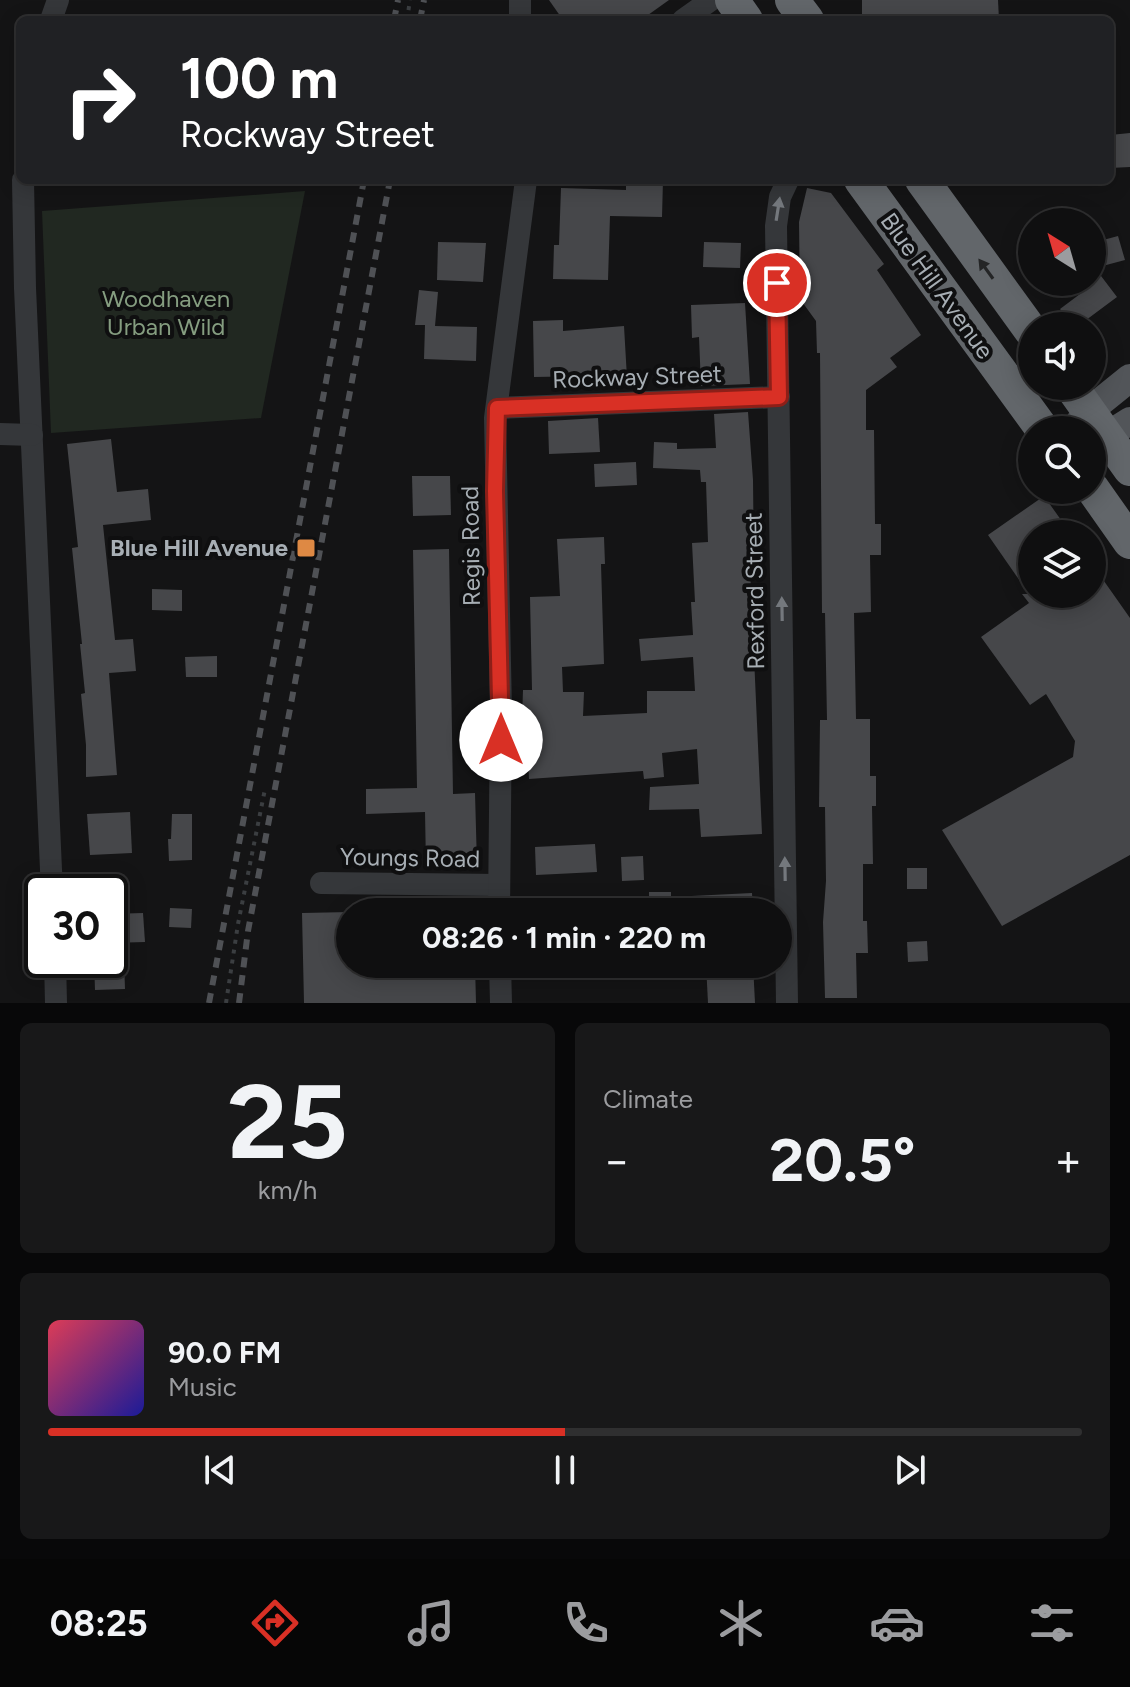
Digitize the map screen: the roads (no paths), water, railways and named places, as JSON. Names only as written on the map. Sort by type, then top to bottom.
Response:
[{"type":"highway","name":"Blue Hill Avenue","points":[[864,184],[1033,416]]},
{"type":"highway","name":"Blue Hill Avenue","points":[[925,184],[1018,313]]},
{"type":"highway","points":[[1106,438],[1130,469]]},
{"type":"highway","points":[[1103,504],[1130,542]]},
{"type":"main road","points":[[1099,416],[1130,378]]},
{"type":"street","points":[[689,16],[711,0]]},
{"type":"street","points":[[23,184],[51,874]]},
{"type":"street","name":"Regis Road","points":[[499,898],[501,711],[495,491],[497,408],[525,184]]},
{"type":"street","name":"Rexford Street","points":[[786,184],[780,197],[776,226],[787,1003]]},
{"type":"street","name":"Rockway Street","points":[[497,408],[779,397]]},
{"type":"street","points":[[0,434],[32,435]]},
{"type":"street","name":"Youngs Road","points":[[321,883],[499,885]]},
{"type":"street","points":[[55,978],[56,1003]]},
{"type":"street","points":[[500,978],[501,1003]]},
{"type":"railway","points":[[395,16],[398,0]]},
{"type":"railway","points":[[421,16],[424,0]]},
{"type":"railway","points":[[209,1003],[363,184]]},
{"type":"railway","points":[[239,1003],[248,931],[389,184]]},
{"type":"place","name":"Blue Hill Avenue","points":[[306,548]]},
{"type":"park label","name":"Woodhaven Urban Wild","points":[[166,313]]}]
